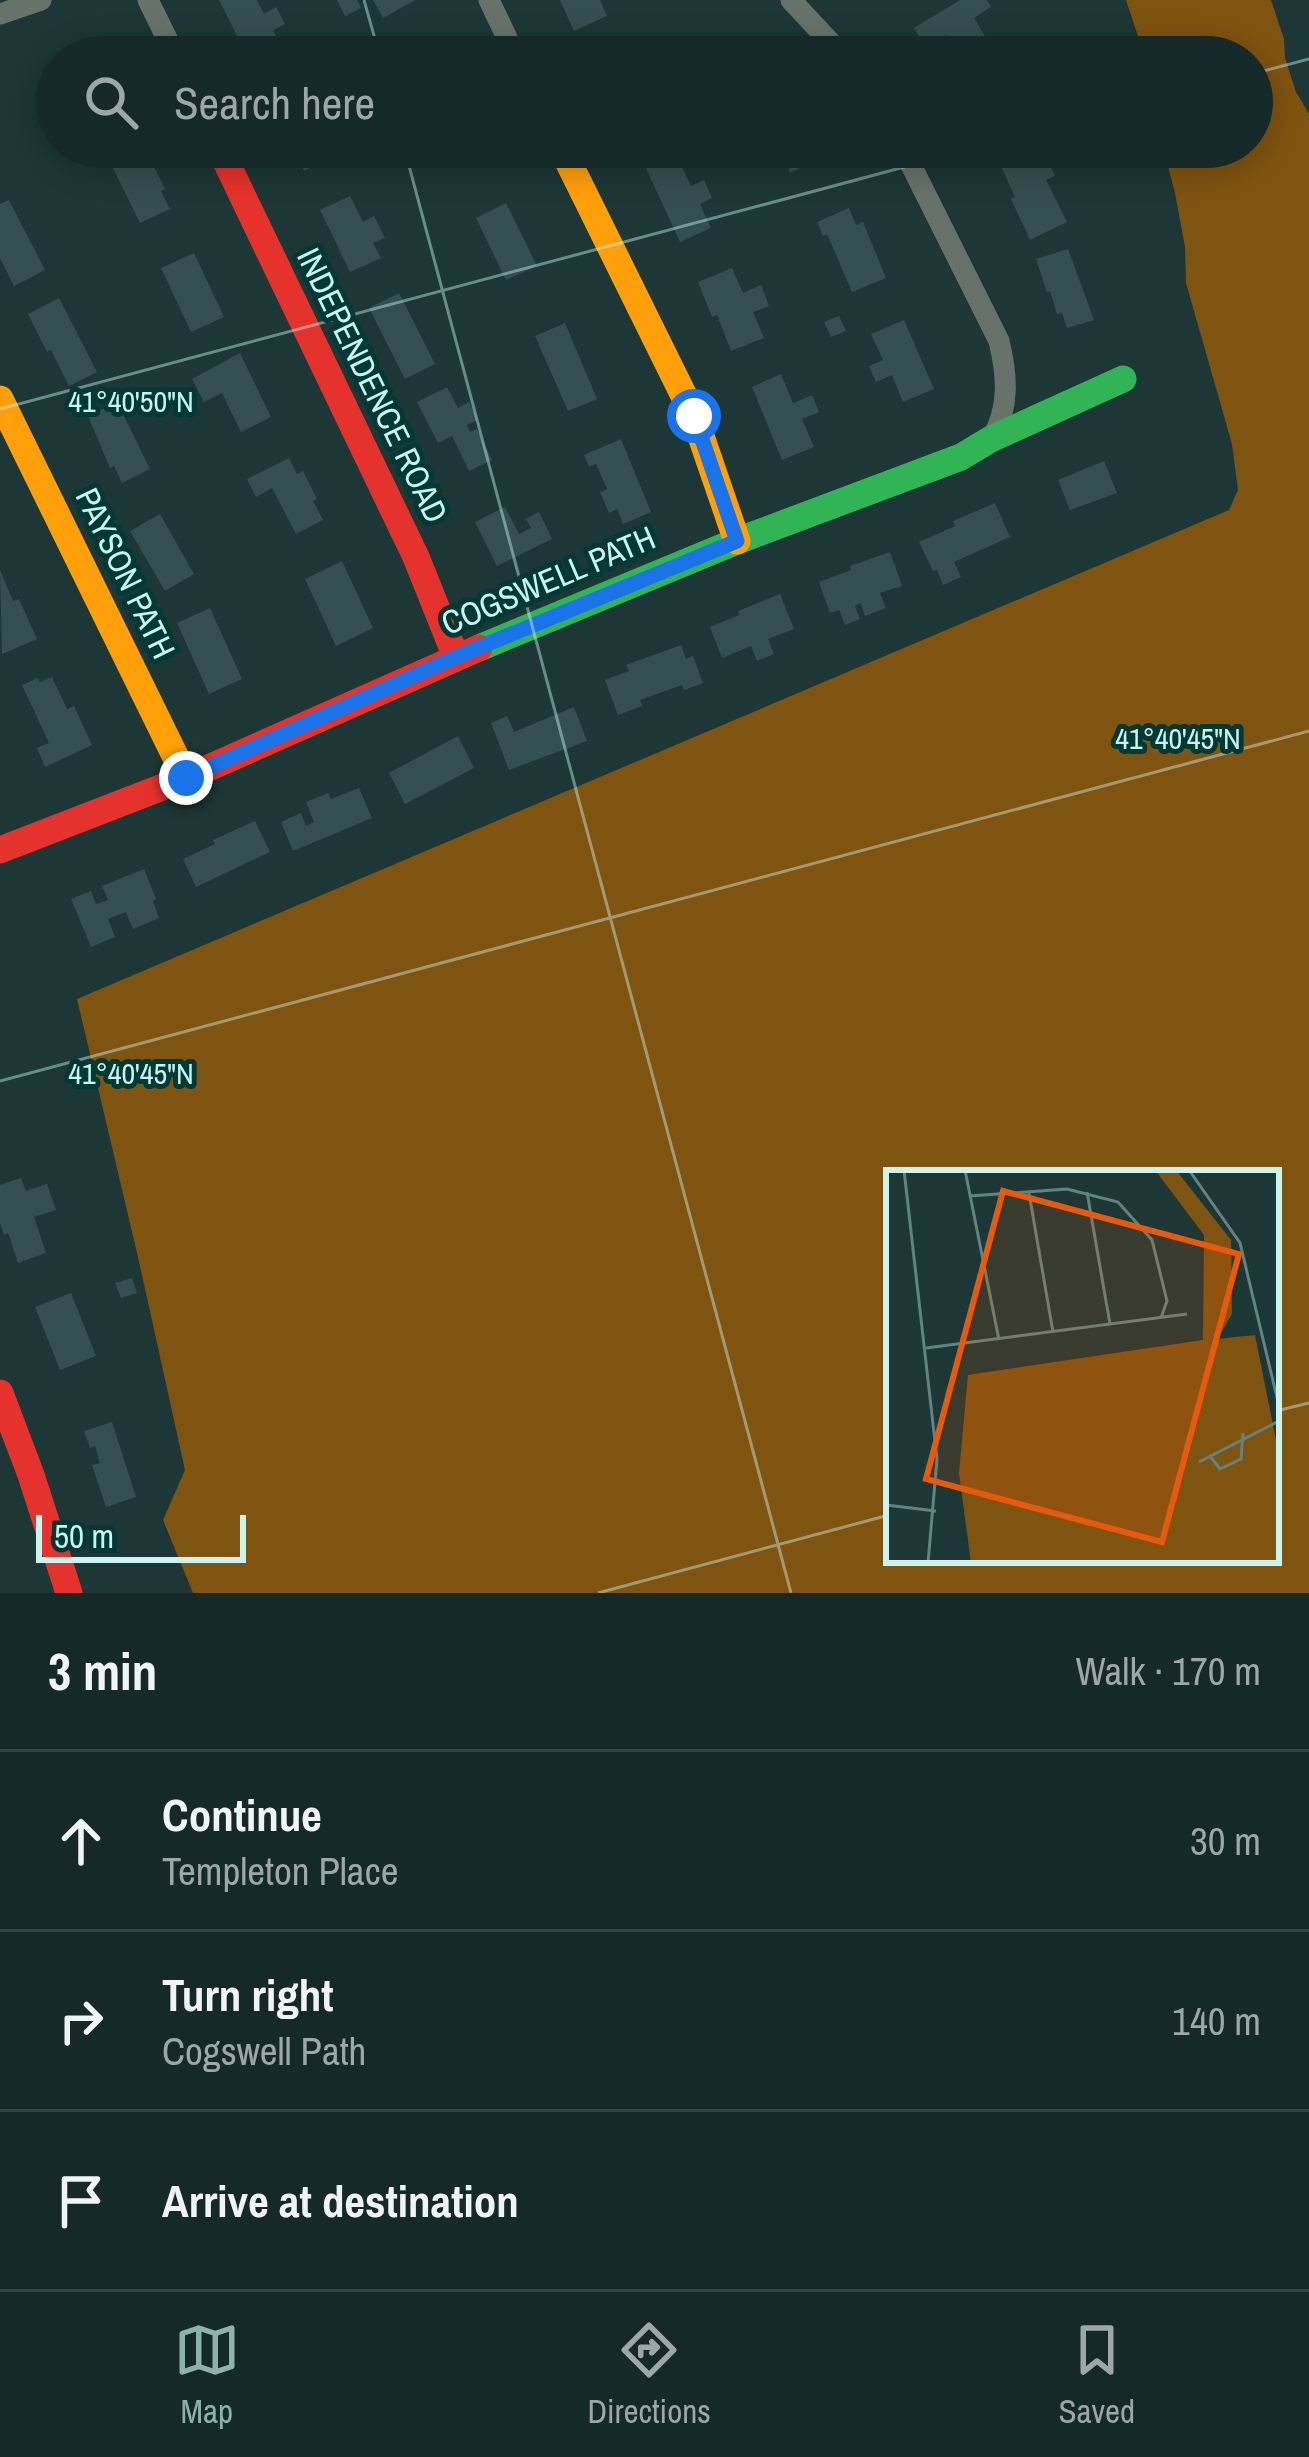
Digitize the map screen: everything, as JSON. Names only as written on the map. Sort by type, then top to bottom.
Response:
[{"type":"street","points":[[0,14],[41,0]]},
{"type":"street","points":[[148,0],[166,36]]},
{"type":"street","points":[[489,0],[506,36]]},
{"type":"street","points":[[791,0],[824,36]]},
{"type":"street","name":"INDEPENDENCE ROAD","points":[[229,168],[416,557],[456,657]]},
{"type":"street","points":[[571,168],[694,416],[737,541]]},
{"type":"street","points":[[912,168],[999,341],[1007,373],[999,426],[991,439]]},
{"type":"street","name":"COGSWELL PATH","points":[[0,850],[186,778],[456,657],[737,541],[961,457],[1123,379]]},
{"type":"street","name":"PAYSON PATH","points":[[0,400],[186,778]]},
{"type":"street","points":[[0,1394],[69,1593]]},
{"type":"shaded area","points":[[1126,0],[1271,0],[1296,92],[1309,114],[1309,1593],[193,1593],[163,1520],[185,1470],[77,999],[1229,510],[1238,490],[1232,444],[1186,283],[1168,168],[1273,168],[1273,36],[1138,36]]},
{"type":"building","points":[[219,0],[257,0],[264,14],[276,7],[285,24],[273,30],[276,36],[237,36]]},
{"type":"building","points":[[337,0],[357,0],[361,8],[345,16]]},
{"type":"building","points":[[373,0],[415,0],[383,18]]},
{"type":"building","points":[[560,0],[600,0],[607,16],[574,31]]},
{"type":"building","points":[[960,0],[987,0],[991,7],[974,18],[985,36],[919,36],[914,28]]},
{"type":"building","points":[[113,168],[154,168],[165,189],[161,191],[170,209],[140,223]]},
{"type":"building","points":[[646,168],[683,168],[691,186],[704,180],[712,198],[700,204],[711,228],[680,242]]},
{"type":"building","points":[[1002,168],[1051,168],[1055,176],[1046,180],[1067,222],[1030,240],[1011,199],[1015,197]]},
{"type":"building","points":[[350,196],[363,222],[374,216],[385,238],[373,243],[381,258],[350,272],[320,210]]},
{"type":"building","points":[[9,200],[45,270],[14,286],[0,258],[0,204]]},
{"type":"building","points":[[506,203],[537,266],[506,280],[476,218]]},
{"type":"building","points":[[849,208],[856,225],[863,222],[886,278],[852,292],[817,222]]},
{"type":"building","points":[[1068,249],[1094,320],[1067,328],[1036,259]]},
{"type":"building","points":[[194,253],[224,317],[191,332],[161,268]]},
{"type":"building","points":[[732,268],[743,293],[761,285],[769,306],[753,312],[764,338],[731,351],[698,282]]},
{"type":"building","points":[[399,293],[435,364],[405,379],[369,308]]},
{"type":"building","points":[[59,298],[97,372],[69,386],[28,314]]},
{"type":"building","points":[[839,316],[846,331],[831,337],[824,322]]},
{"type":"building","points":[[904,320],[934,389],[903,402],[892,375],[876,382],[869,366],[883,360],[871,334]]},
{"type":"building","points":[[565,323],[597,399],[568,411],[535,336]]},
{"type":"building","points":[[240,353],[271,417],[241,432],[222,393],[204,402],[192,379]]},
{"type":"building","points":[[781,374],[793,403],[812,395],[819,412],[802,419],[814,447],[782,460],[752,387]]},
{"type":"building","points":[[447,387],[458,408],[469,402],[478,420],[467,425],[470,432],[477,429],[492,460],[469,471],[452,436],[438,443],[417,402]]},
{"type":"building","points":[[117,402],[150,469],[122,483],[114,466],[110,468],[88,416]]},
{"type":"building","points":[[621,439],[651,512],[623,524],[617,509],[609,513],[600,492],[607,489],[596,464],[589,467],[584,455]]},
{"type":"building","points":[[289,458],[297,474],[303,471],[323,520],[296,534],[272,488],[256,497],[247,479]]},
{"type":"building","points":[[1104,461],[1117,493],[1070,510],[1058,480]]},
{"type":"building","points":[[995,503],[1010,537],[954,562],[961,577],[943,585],[919,542]]},
{"type":"building","points":[[505,507],[519,534],[531,528],[526,519],[539,512],[552,539],[497,566],[475,522]]},
{"type":"building","points":[[160,514],[194,574],[165,591],[130,531]]},
{"type":"building","points":[[890,552],[902,586],[880,593],[886,608],[865,616],[861,603],[855,606],[860,619],[845,625],[839,610],[830,613],[819,582]]},
{"type":"building","points":[[342,561],[373,628],[336,646],[305,579]]},
{"type":"building","points":[[0,570],[37,639],[2,654]]},
{"type":"building","points":[[780,594],[794,629],[768,639],[774,654],[757,661],[751,646],[722,658],[710,627]]},
{"type":"building","points":[[210,608],[242,679],[209,694],[177,623]]},
{"type":"building","points":[[681,645],[686,659],[693,656],[703,683],[640,700],[642,706],[618,715],[605,680],[629,671],[626,665]]},
{"type":"building","points":[[52,677],[67,709],[74,706],[92,745],[45,767],[37,748],[49,743],[22,685]]},
{"type":"building","points":[[574,707],[587,741],[509,770],[491,723],[507,716],[514,732]]},
{"type":"building","points":[[458,736],[474,768],[405,804],[389,773]]},
{"type":"building","points":[[359,788],[372,818],[293,851],[281,822],[301,813],[306,826],[314,822],[306,802]]},
{"type":"building","points":[[255,821],[270,852],[196,887],[183,859]]},
{"type":"building","points":[[144,869],[159,918],[133,929],[126,912],[108,919],[115,937],[91,947],[71,899],[91,891],[96,904],[108,900],[102,886]]},
{"type":"building","points":[[21,1178],[26,1191],[47,1184],[56,1210],[34,1217],[46,1253],[18,1263],[0,1223],[0,1185]]},
{"type":"building","points":[[132,1278],[137,1293],[121,1298],[115,1283]]},
{"type":"building","points":[[71,1293],[96,1356],[60,1370],[35,1307]]},
{"type":"building","points":[[112,1422],[136,1497],[106,1507],[92,1465],[100,1463],[84,1431]]},
{"type":"traffic: fast","points":[[479,648],[737,541],[961,457],[1123,379]]},
{"type":"traffic: slow","points":[[571,168],[694,416],[737,541]]},
{"type":"traffic: slow","points":[[0,399],[186,778]]},
{"type":"traffic: jam","points":[[229,168],[416,557],[456,657]]},
{"type":"traffic: jam","points":[[0,850],[186,778],[479,648]]},
{"type":"traffic: jam","points":[[0,1393],[69,1593]]},
{"type":"route","points":[[186,778],[456,657],[737,541],[694,416]]}]
